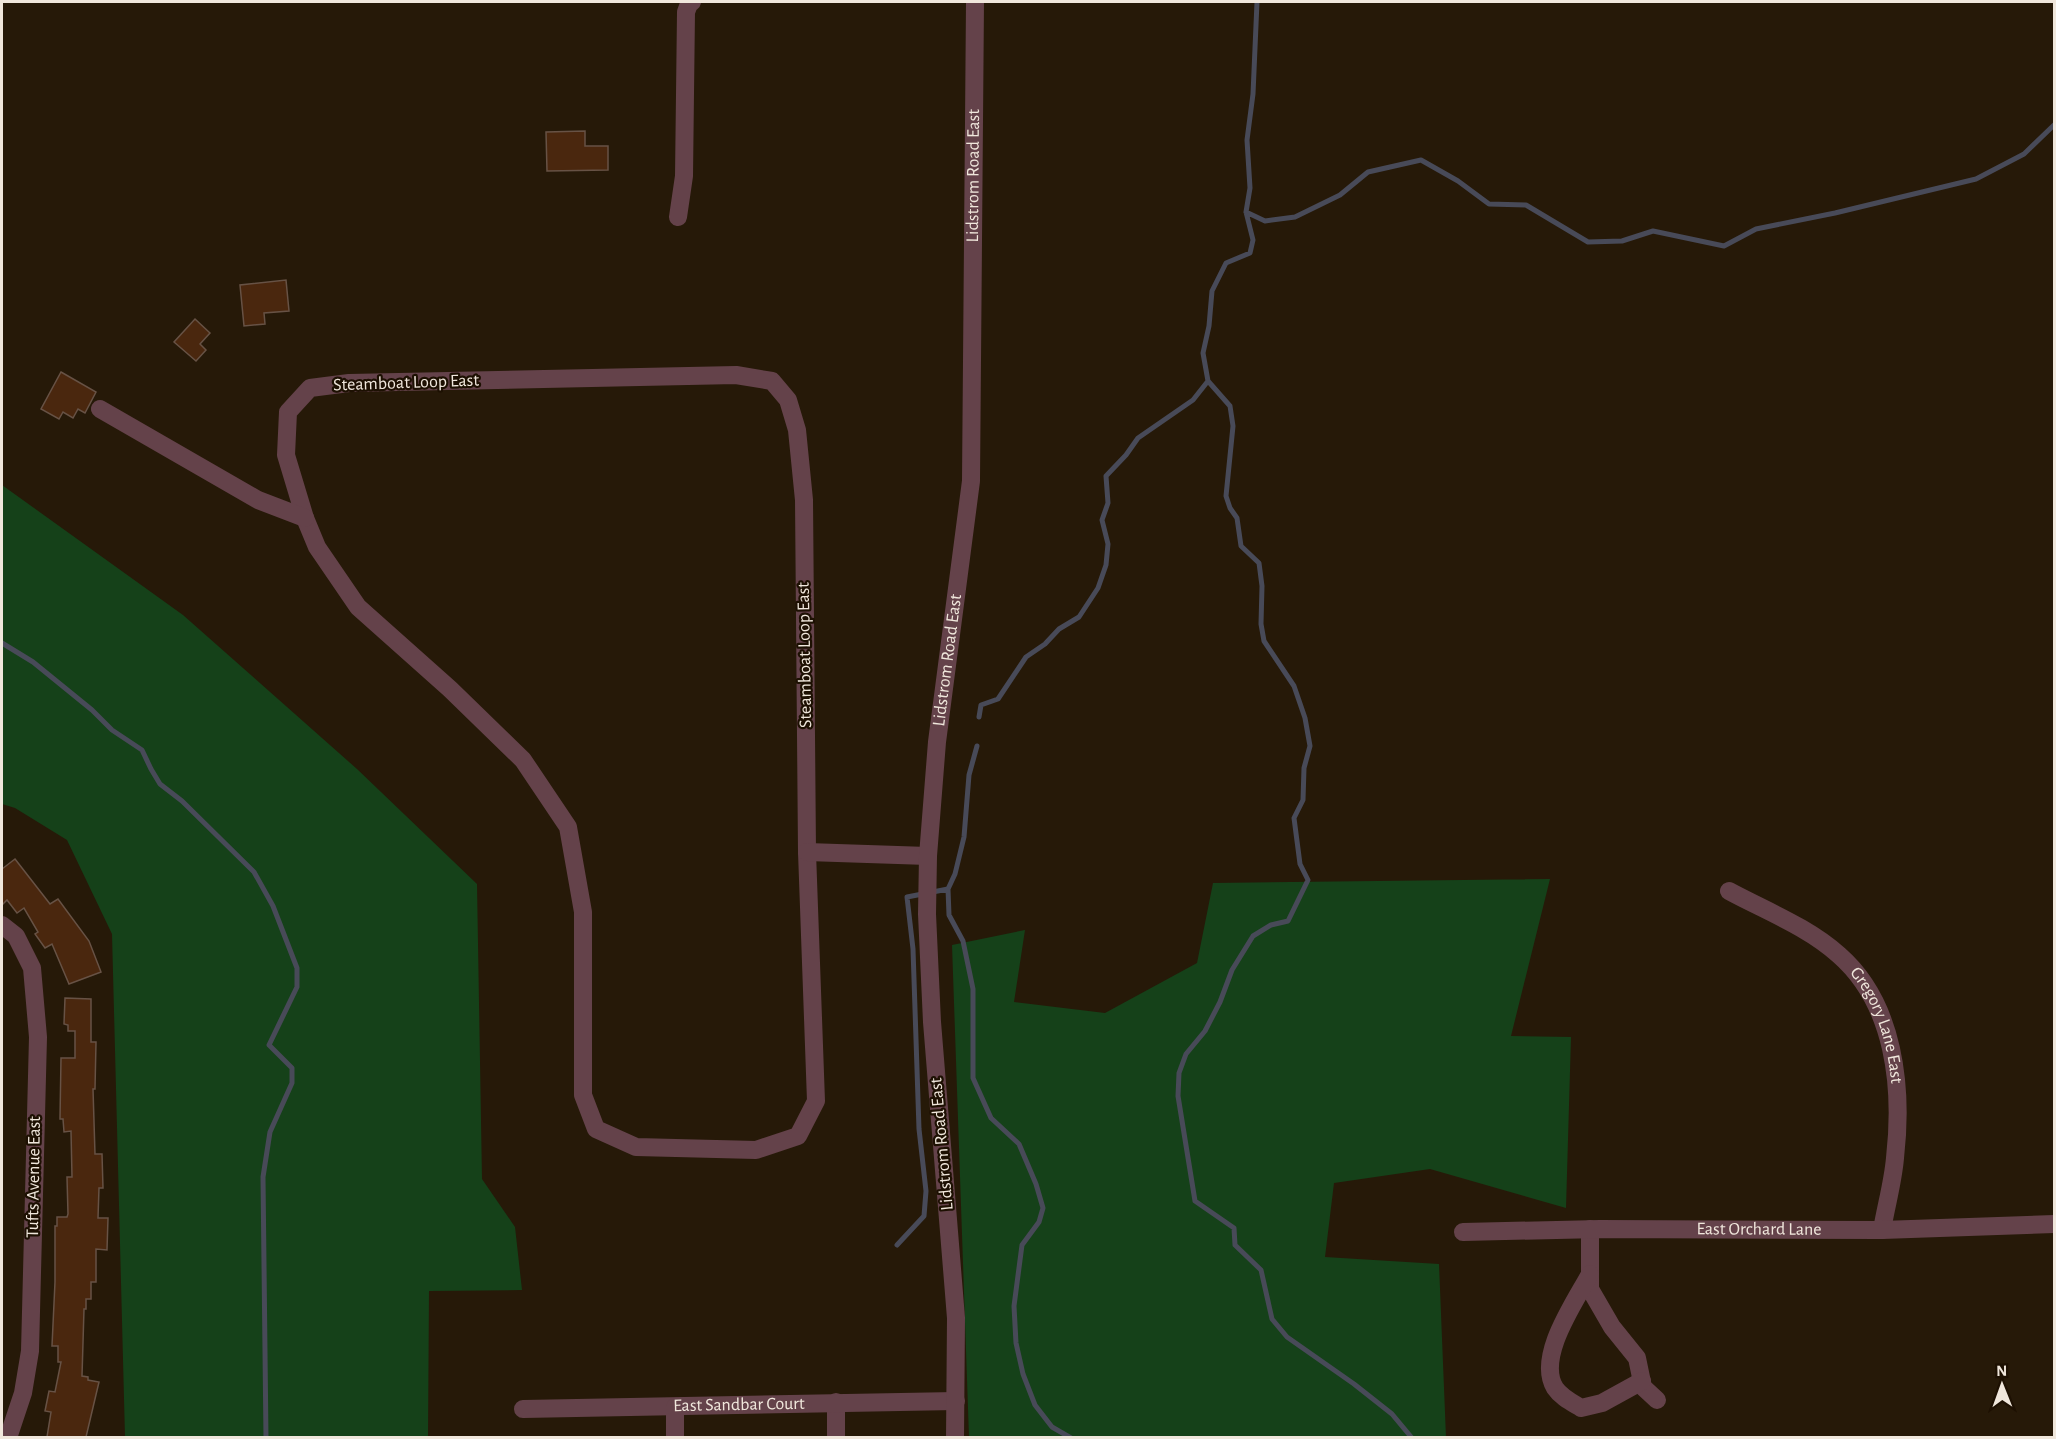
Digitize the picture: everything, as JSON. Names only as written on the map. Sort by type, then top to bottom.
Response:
[{"type":"street","points":[[678,217],[684,176],[686,12],[692,2]]},
{"type":"street","name":"Lidstrom Road East","points":[[956,1437],[956,1318],[932,1022],[927,914],[928,856],[937,742],[971,481],[975,2]]},
{"type":"street","name":"Steamboat Loop East","points":[[736,375],[772,381],[788,400],[797,430],[804,500],[807,852],[816,1101],[798,1136],[756,1150],[636,1147],[596,1129],[583,1095],[584,912],[568,827],[523,760],[450,689],[358,607],[316,547],[305,518],[286,455],[288,412],[310,388],[349,382],[736,375]]},
{"type":"street","points":[[100,408],[258,500],[305,518]]},
{"type":"street","points":[[807,852],[928,856]]},
{"type":"street","name":"Gregory Lane East","points":[[1729,891],[1807,931],[1840,955],[1871,992],[1891,1043],[1898,1107],[1895,1158],[1882,1230]]},
{"type":"street","name":"Tufts Avenue East","points":[[2,925],[16,936],[32,968],[38,1037],[30,1351],[23,1393],[8,1437]]},
{"type":"street","name":"East Orchard Lane","points":[[1463,1232],[1590,1229],[1882,1230],[2055,1224]]},
{"type":"street","points":[[1590,1229],[1590,1289],[1612,1327],[1637,1358],[1643,1387],[1657,1400]]},
{"type":"street","points":[[1590,1274],[1550,1353],[1548,1369],[1554,1387],[1563,1398],[1581,1408],[1602,1403],[1642,1380]]},
{"type":"street","name":"East Sandbar Court","points":[[524,1409],[956,1401]]},
{"type":"street","points":[[836,1402],[836,1437]]},
{"type":"street","points":[[675,1407],[675,1437]]},
{"type":"green space","points":[[2,485],[183,615],[357,769],[477,884],[482,1179],[515,1227],[522,1290],[429,1291],[428,1437],[125,1437],[112,934],[67,840],[15,808],[2,804]]},
{"type":"green space","points":[[1550,879],[1511,1036],[1571,1037],[1566,1208],[1430,1169],[1334,1183],[1325,1257],[1439,1264],[1446,1437],[969,1437],[952,945],[1025,930],[1014,1002],[1105,1013],[1197,963],[1213,883]]},
{"type":"building","points":[[585,131],[585,146],[608,146],[608,170],[547,171],[546,132]]},
{"type":"building","points":[[286,280],[289,311],[264,313],[265,324],[244,326],[240,285]]},
{"type":"building","points":[[195,319],[210,333],[200,344],[206,350],[196,361],[174,342]]},
{"type":"building","points":[[61,372],[96,392],[85,413],[78,409],[73,418],[63,412],[59,419],[41,409]]},
{"type":"building","points":[[15,859],[50,904],[58,899],[89,941],[101,972],[69,984],[52,944],[45,948],[35,934],[38,932],[24,908],[17,913],[7,900],[2,905],[2,869]]},
{"type":"building","points":[[65,998],[91,999],[91,1042],[96,1042],[95,1089],[93,1089],[95,1154],[102,1154],[103,1188],[99,1188],[98,1218],[108,1218],[107,1250],[96,1249],[96,1282],[91,1282],[91,1299],[86,1299],[86,1309],[84,1309],[82,1376],[99,1382],[86,1437],[47,1437],[51,1412],[45,1411],[49,1391],[55,1392],[61,1362],[58,1362],[58,1346],[52,1346],[55,1226],[57,1226],[57,1217],[67,1217],[67,1177],[72,1177],[71,1131],[64,1132],[63,1119],[60,1119],[61,1058],[75,1058],[75,1031],[68,1031],[68,1025],[64,1024]]},
{"type":"waterway","points":[[1257,2],[1253,94],[1247,140],[1250,188],[1246,212],[1253,240],[1250,253],[1226,263],[1212,291],[1209,326],[1203,353],[1208,381],[1230,406],[1233,426],[1226,496],[1237,518],[1241,546],[1259,563],[1262,586],[1261,624],[1264,641],[1294,686],[1305,718],[1310,746],[1304,768],[1303,800],[1294,818],[1300,864],[1308,880],[1288,921],[1271,925],[1253,936],[1232,970],[1220,1002],[1205,1031],[1186,1054],[1179,1073],[1178,1096],[1195,1201],[1234,1228],[1235,1245],[1261,1270],[1272,1319],[1287,1337],[1392,1414],[1412,1438]]},
{"type":"waterway","points":[[1246,212],[1265,221],[1295,217],[1340,195],[1368,172],[1421,160],[1458,181],[1489,204],[1526,205],[1588,242],[1622,241],[1653,231],[1724,246],[1756,229],[1835,213],[1976,179],[2024,154],[2054,125]]},
{"type":"waterway","points":[[979,717],[981,705],[998,699],[1026,657],[1045,644],[1059,629],[1079,617],[1098,588],[1106,565],[1108,544],[1102,520],[1108,503],[1106,476],[1138,438],[1193,400],[1208,381]]},
{"type":"waterway","points":[[2,643],[33,662],[92,710],[112,730],[142,750],[160,784],[182,801],[254,872],[273,906],[297,968],[297,987],[269,1045],[292,1068],[292,1083],[270,1132],[263,1177],[266,1438]]},
{"type":"waterway","points":[[977,746],[969,775],[964,837],[955,874],[948,889],[949,915],[963,941],[973,989],[973,1078],[991,1118],[1019,1144],[1036,1184],[1043,1208],[1039,1222],[1022,1245],[1014,1306],[1016,1343],[1023,1374],[1035,1405],[1052,1427],[1071,1438]]},
{"type":"waterway","points":[[897,1245],[924,1216],[926,1191],[919,1129],[913,949],[907,897],[948,889]]}]
